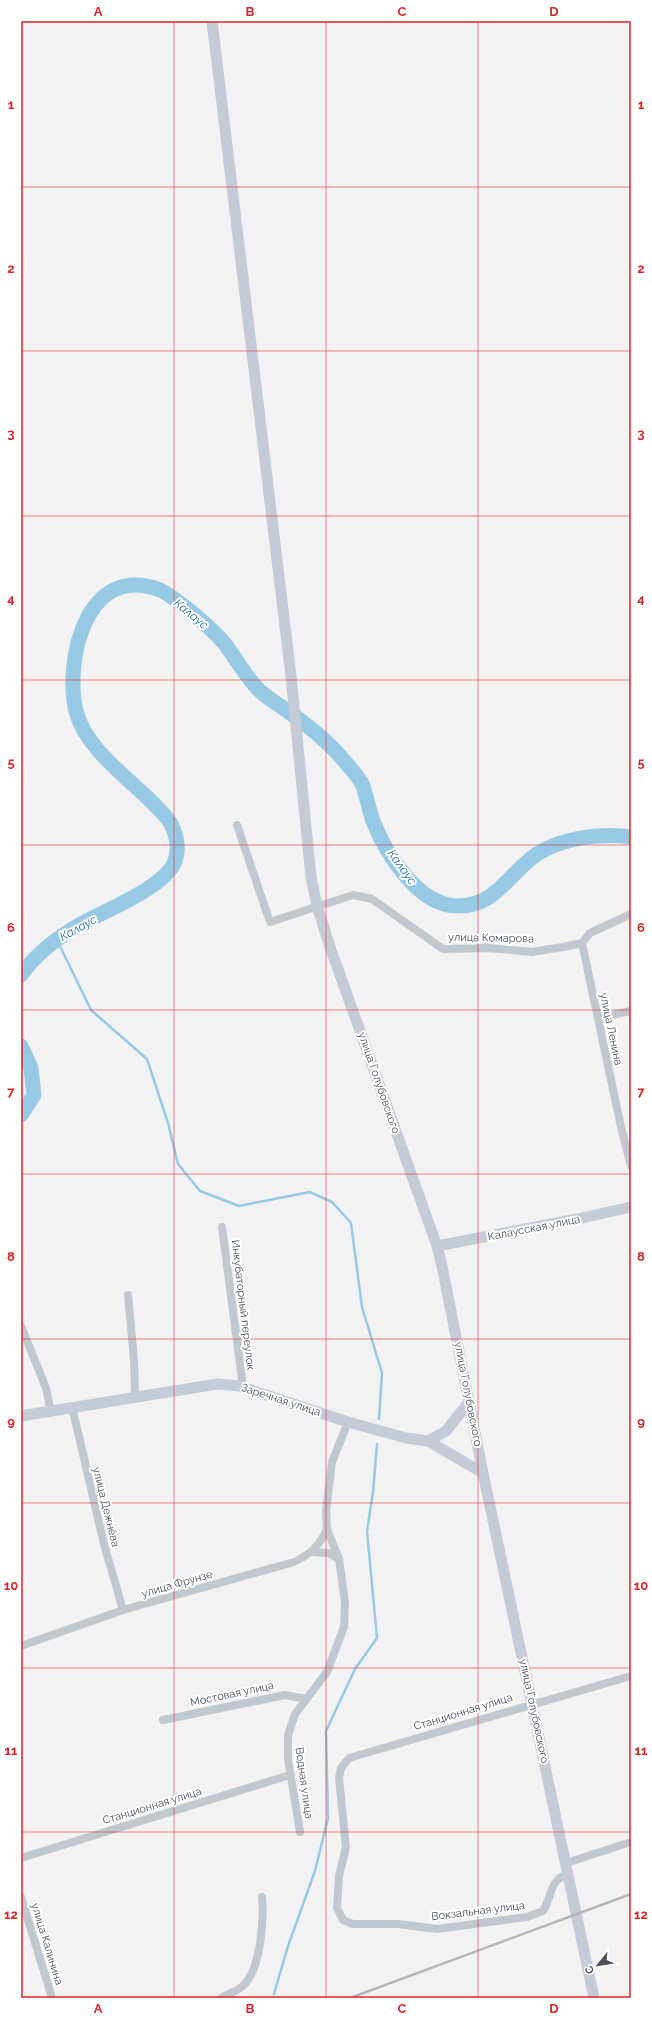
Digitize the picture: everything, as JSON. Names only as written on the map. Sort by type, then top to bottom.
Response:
[{"type":"street","name":"улица Голубовского","points":[[212,21],[291,676],[312,877],[317,906],[330,947],[437,1246],[594,1998]]},
{"type":"street","name":"улица Комарова","points":[[238,825],[270,922],[353,895],[372,899],[443,948],[489,948],[532,952],[582,943]]},
{"type":"street","points":[[582,943],[590,933],[631,914]]},
{"type":"street","name":"улица Ленина","points":[[582,943],[621,1127],[631,1166]]},
{"type":"street","points":[[598,1018],[631,1010]]},
{"type":"street","name":"Калаусская улица","points":[[437,1246],[569,1221],[631,1207]]},
{"type":"street","name":"Инкубаторный переулок","points":[[222,1227],[243,1387]]},
{"type":"street","points":[[128,1295],[135,1396]]},
{"type":"street","points":[[21,1326],[46,1388],[51,1412]]},
{"type":"street","name":"Заречная улица","points":[[21,1416],[51,1412],[135,1396],[218,1384],[243,1387],[348,1422],[406,1438],[428,1441],[483,1472]]},
{"type":"street","points":[[428,1441],[446,1431],[469,1402]]},
{"type":"street","name":"улица Дежнёва","points":[[72,1407],[104,1544],[123,1610]]},
{"type":"street","name":"Водная улица","points":[[300,1832],[290,1776],[288,1736],[295,1714],[327,1672],[344,1627],[345,1602],[339,1559],[327,1529],[328,1487],[332,1462],[348,1422]]},
{"type":"street","name":"улица Фрунзе","points":[[21,1646],[123,1610],[288,1564],[312,1552],[319,1544],[327,1529]]},
{"type":"street","points":[[312,1552],[329,1553],[339,1559]]},
{"type":"street","name":"Станционная улица","points":[[349,1758],[532,1703],[631,1676]]},
{"type":"street","name":"Мостовая улица","points":[[163,1720],[285,1695],[306,1699]]},
{"type":"street","name":"Вокзальная улица","points":[[349,1758],[341,1768],[339,1778],[346,1847],[339,1876],[337,1908],[339,1915],[346,1921],[353,1924],[398,1924],[437,1929],[527,1917],[543,1911],[554,1883],[568,1868],[631,1842]]},
{"type":"street","name":"Станционная улица","points":[[21,1858],[290,1776]]},
{"type":"street","name":"улица Калинина","points":[[21,1897],[52,1998]]},
{"type":"street","points":[[221,1998],[243,1987],[254,1971],[264,1915],[262,1897]]},
{"type":"waterway","name":"Калаус","points":[[21,975],[33,960],[64,934],[147,889],[160,880],[169,871],[175,861],[177,848],[174,830],[171,823],[153,803],[97,750],[81,725],[76,711],[73,690],[74,666],[78,642],[86,620],[98,602],[114,590],[135,585],[160,590],[195,615],[225,644],[248,678],[260,691],[308,726],[335,751],[361,782],[373,821],[395,863],[418,888],[431,898],[444,904],[459,906],[472,905],[493,894],[502,887],[527,861],[548,848],[571,840],[595,836],[631,837]]},
{"type":"waterway","points":[[57,940],[91,1010],[147,1059],[168,1123],[178,1164],[200,1191],[239,1206],[310,1192],[332,1202],[351,1223],[362,1307],[382,1373],[379,1419]]},
{"type":"waterway","name":"Калаус","points":[[21,1046],[31,1068],[34,1095],[21,1115]]},
{"type":"waterway","points":[[274,1994],[288,1946],[315,1871],[328,1818],[326,1731],[355,1669],[377,1638],[367,1531],[373,1492],[377,1444]]},
{"type":"railway","points":[[350,1998],[631,1894]]}]
